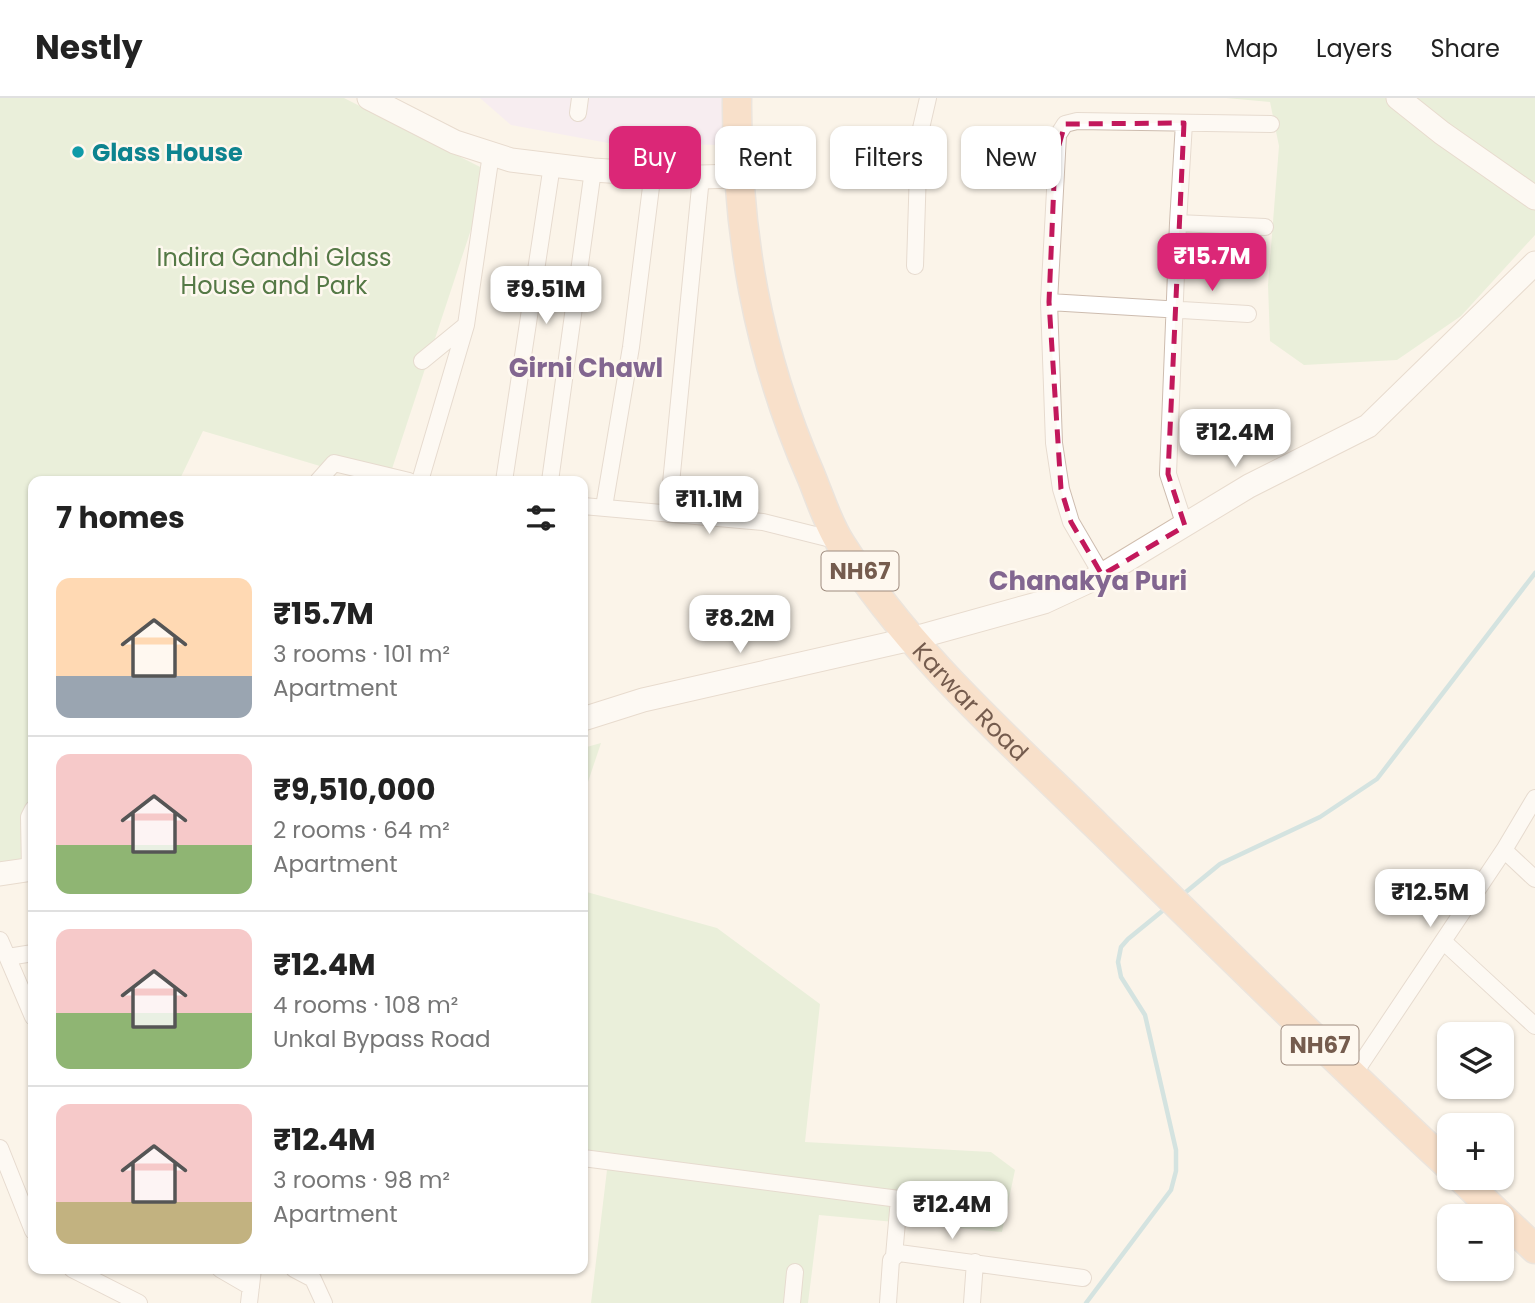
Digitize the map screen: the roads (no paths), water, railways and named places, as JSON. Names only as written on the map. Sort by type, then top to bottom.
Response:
[{"type":"highway","name":"Karwar Road","points":[[737,98],[737,126]]},
{"type":"highway","name":"Karwar Road","points":[[738,189],[754,304],[769,365],[798,447],[839,541],[911,639],[1193,922],[1352,1077],[1437,1155]]},
{"type":"highway","points":[[1473,1190],[1535,1250]]},
{"type":"main road","points":[[369,98],[456,142],[491,154],[511,160],[609,171]]},
{"type":"main road","points":[[1398,98],[1442,133],[1535,198]]},
{"type":"main road","points":[[701,177],[715,177]]},
{"type":"main road","points":[[588,717],[656,697],[911,639],[1044,602],[1102,575],[1249,486],[1368,426],[1535,263]]},
{"type":"main road","points":[[0,874],[28,870]]},
{"type":"street","points":[[915,266],[919,137],[928,98]]},
{"type":"street","points":[[1102,575],[1071,522],[1061,489],[1054,443],[1049,302],[1058,135],[1065,124],[1077,121],[1271,124]]},
{"type":"street","points":[[1184,123],[1173,308],[1168,474],[1185,526]]},
{"type":"street","points":[[421,476],[466,325],[491,154]]},
{"type":"street","points":[[505,476],[552,165]]},
{"type":"street","points":[[551,476],[593,170]]},
{"type":"street","points":[[604,507],[631,347],[651,189]]},
{"type":"street","points":[[668,514],[700,189]]},
{"type":"street","points":[[1178,223],[1265,227]]},
{"type":"street","points":[[1049,302],[1248,314]]},
{"type":"street","points":[[422,361],[466,325]]},
{"type":"street","points":[[322,476],[334,463],[389,476]]},
{"type":"street","points":[[588,506],[763,522],[839,541]]},
{"type":"street","points":[[1352,1077],[1444,942],[1535,798]]},
{"type":"street","points":[[1504,850],[1535,879]]},
{"type":"street","points":[[0,940],[28,1005]]},
{"type":"street","points":[[1444,942],[1535,1026]]},
{"type":"street","points":[[8,957],[28,954]]},
{"type":"street","points":[[0,1148],[28,1218]]},
{"type":"street","points":[[588,1159],[899,1199],[888,1303]]},
{"type":"street","points":[[894,1256],[904,1253],[1083,1278]]},
{"type":"street","points":[[972,1303],[975,1262]]},
{"type":"street","points":[[792,1303],[795,1272]]},
{"type":"street","points":[[82,1274],[139,1303]]},
{"type":"street","points":[[226,1274],[250,1295]]},
{"type":"street","points":[[250,1295],[252,1274]]},
{"type":"street","points":[[304,1274],[313,1279],[324,1303]]},
{"type":"waterway","points":[[1181,896],[1220,864],[1320,817],[1377,779],[1535,573]]},
{"type":"waterway","points":[[1086,1303],[1171,1190],[1176,1171],[1176,1150],[1145,1015],[1121,977],[1118,962],[1121,947],[1128,939],[1166,908]]},
{"type":"place","name":"Glass House","points":[[78,152]]},
{"type":"district","name":"Girni Chawl","points":[[586,368]]},
{"type":"district","name":"Chanakya Puri","points":[[1088,581]]},
{"type":"park label","name":"Indira Gandhi Glass House and Park","points":[[274,271]]}]
